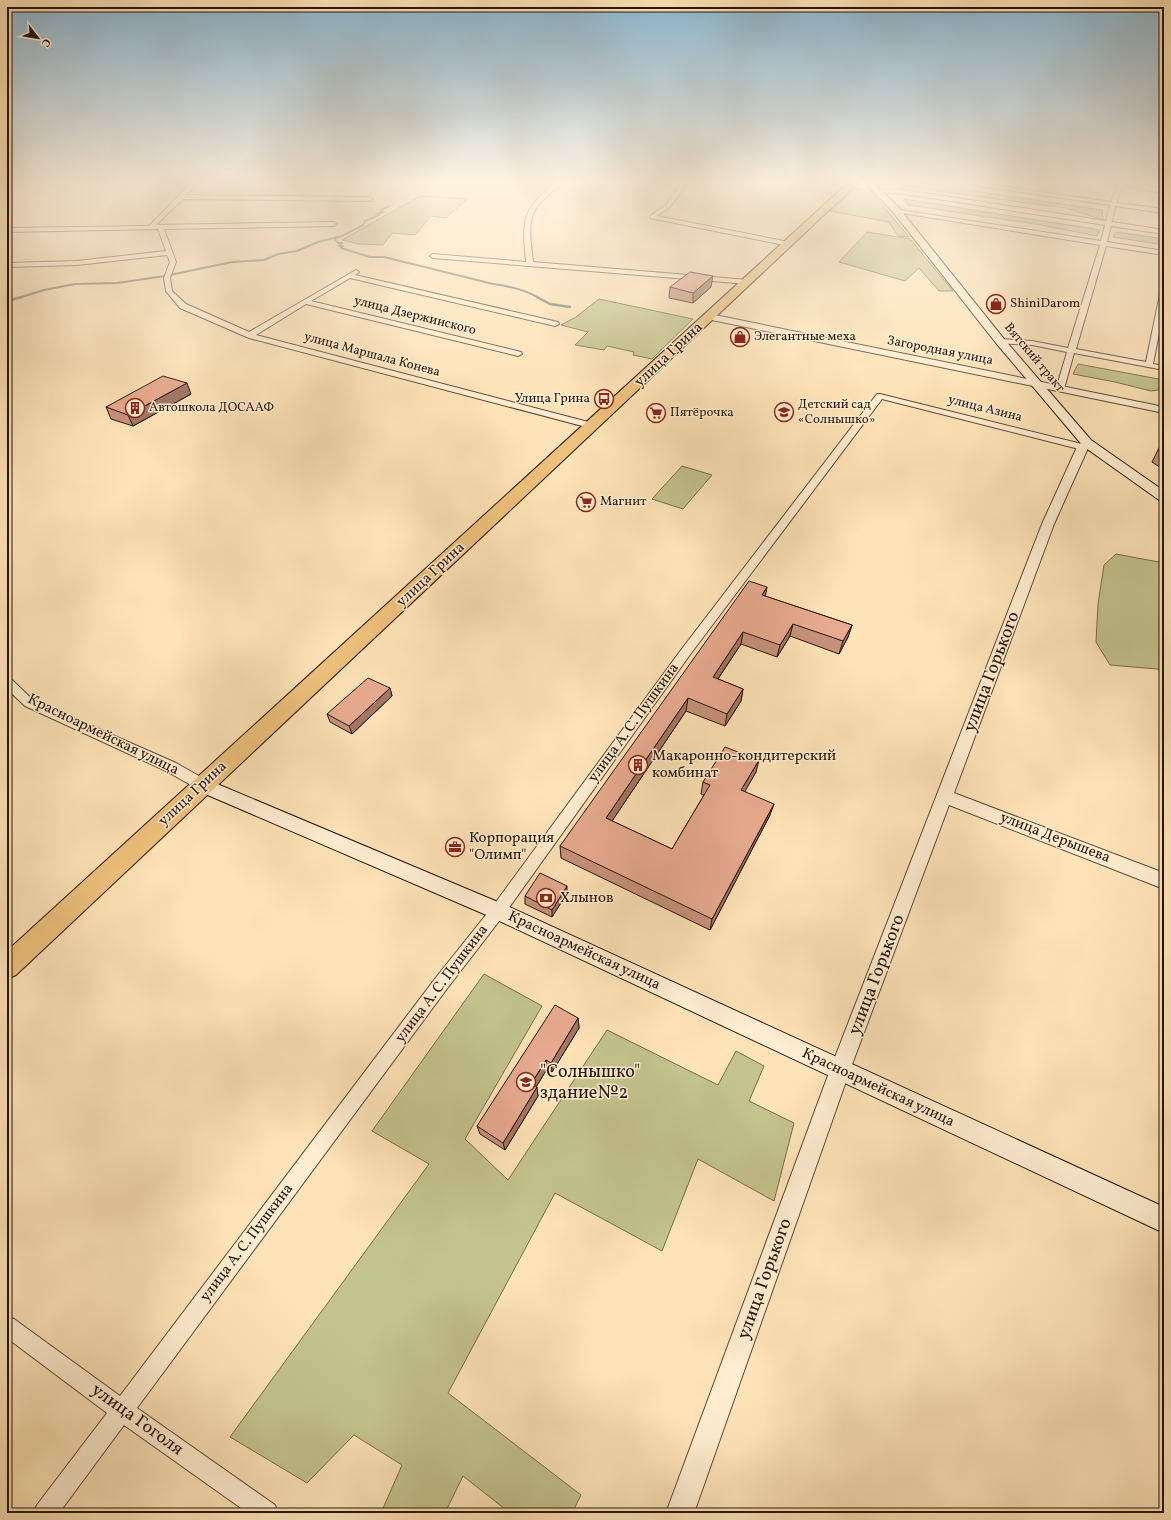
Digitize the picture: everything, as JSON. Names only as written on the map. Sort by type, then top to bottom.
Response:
[{"type":"highway","name":"улица Грина","points":[[7,967],[779,253]]},
{"type":"main road","name":"Вятский тракт","points":[[930,253],[1085,445],[1164,497]]},
{"type":"main road","name":"Красноармейская улица","points":[[203,785],[498,911],[1164,1220]]},
{"type":"street","points":[[7,265],[77,263],[170,253]]},
{"type":"street","name":"улица Маршала Конева","points":[[170,253],[173,262],[168,276],[169,291],[183,306],[250,335],[593,426]]},
{"type":"street","points":[[529,253],[530,264]]},
{"type":"street","points":[[1060,389],[1073,350],[1100,253]]},
{"type":"street","points":[[433,256],[748,282]]},
{"type":"street","points":[[250,335],[360,270]]},
{"type":"street","points":[[350,276],[555,324]]},
{"type":"street","points":[[1149,366],[1164,289]]},
{"type":"street","name":"улица Дзержинского","points":[[305,302],[518,354]]},
{"type":"street","name":"Загородная улица","points":[[710,317],[1164,410]]},
{"type":"street","points":[[1000,341],[1032,343],[1164,368]]},
{"type":"street","name":"улица Азина","points":[[880,396],[1085,445]]},
{"type":"street","name":"улица А. С. Пушкина","points":[[45,1513],[440,985],[498,911],[685,653],[880,396]]},
{"type":"street","name":"улица Горького","points":[[680,1513],[840,1070],[1048,524],[1085,445]]},
{"type":"street","name":"Красноармейская улица","points":[[7,682],[29,703],[171,767],[203,785]]},
{"type":"street","name":"улица Дерышева","points":[[945,796],[1164,881]]},
{"type":"street","name":"улица Гоголя","points":[[7,1326],[121,1410],[268,1513]]},
{"type":"green space","points":[[847,253],[922,253],[953,291],[939,291],[919,268],[905,281],[839,262]]},
{"type":"green space","points":[[599,299],[693,319],[652,359],[633,355],[634,352],[607,346],[604,350],[575,345],[588,332],[561,325],[576,317]]},
{"type":"green space","points":[[1078,364],[1164,380],[1164,389],[1151,391],[1073,374]]},
{"type":"green space","points":[[682,466],[712,475],[683,509],[652,499]]},
{"type":"green space","points":[[1116,554],[1164,563],[1164,672],[1157,669],[1110,665],[1096,642],[1098,604],[1104,565]]},
{"type":"green space","points":[[484,974],[542,1006],[465,1139],[508,1180],[607,1030],[718,1085],[736,1051],[764,1066],[749,1101],[794,1123],[774,1201],[698,1159],[662,1251],[555,1193],[448,1393],[581,1495],[572,1513],[510,1513],[463,1476],[445,1513],[381,1513],[402,1465],[354,1435],[307,1483],[230,1437],[429,1164],[372,1131]]},
{"type":"building","points":[[690,272],[713,276],[693,293],[670,287]]},
{"type":"building","points":[[163,376],[187,383],[128,415],[106,407]]},
{"type":"building","name":"Макаронно-кондитерский комбинат","points":[[749,581],[767,587],[762,595],[852,625],[843,641],[793,624],[780,645],[743,632],[713,677],[743,689],[727,714],[688,698],[606,818],[672,849],[710,785],[703,782],[725,747],[759,760],[741,790],[774,804],[712,919],[560,846]]},
{"type":"building","points":[[368,678],[390,688],[349,726],[327,714]]},
{"type":"building","name":"Хлынов","points":[[540,873],[567,886],[552,910],[525,896]]},
{"type":"building","name":"\"Солнышко\" здание№2","points":[[555,1005],[578,1018],[551,1063],[546,1060],[531,1084],[537,1087],[503,1143],[477,1126]]},
{"type":"waterway","points":[[18,298],[44,290],[75,284],[117,283],[165,276],[232,262],[264,260],[285,253]]},
{"type":"waterway","points":[[357,253],[370,257],[384,257],[493,284],[511,287],[528,292],[539,298]]},
{"type":"waterway","points":[[7,301],[22,297]]},
{"type":"waterway","points":[[537,297],[550,304],[570,307]]},
{"type":"place","name":"ShiniDarom","points":[[996,304]]},
{"type":"place","name":"Элегантные меха","points":[[740,337]]},
{"type":"place","name":"Улица Грина","points":[[604,399]]},
{"type":"place","name":"Автошкола ДОСААФ","points":[[135,408]]},
{"type":"place","name":"Детский сад «Солнышко»","points":[[784,412]]},
{"type":"place","name":"Пятёрочка","points":[[656,413]]},
{"type":"place","name":"Магнит","points":[[586,502]]},
{"type":"place","name":"Макаронно-кондитерский комбинат","points":[[638,765]]},
{"type":"place","name":"Корпорация \"Олимп\"","points":[[455,847]]},
{"type":"place","name":"Хлынов","points":[[546,898]]},
{"type":"place","name":"\"Солнышко\" здание№2","points":[[526,1082]]}]
